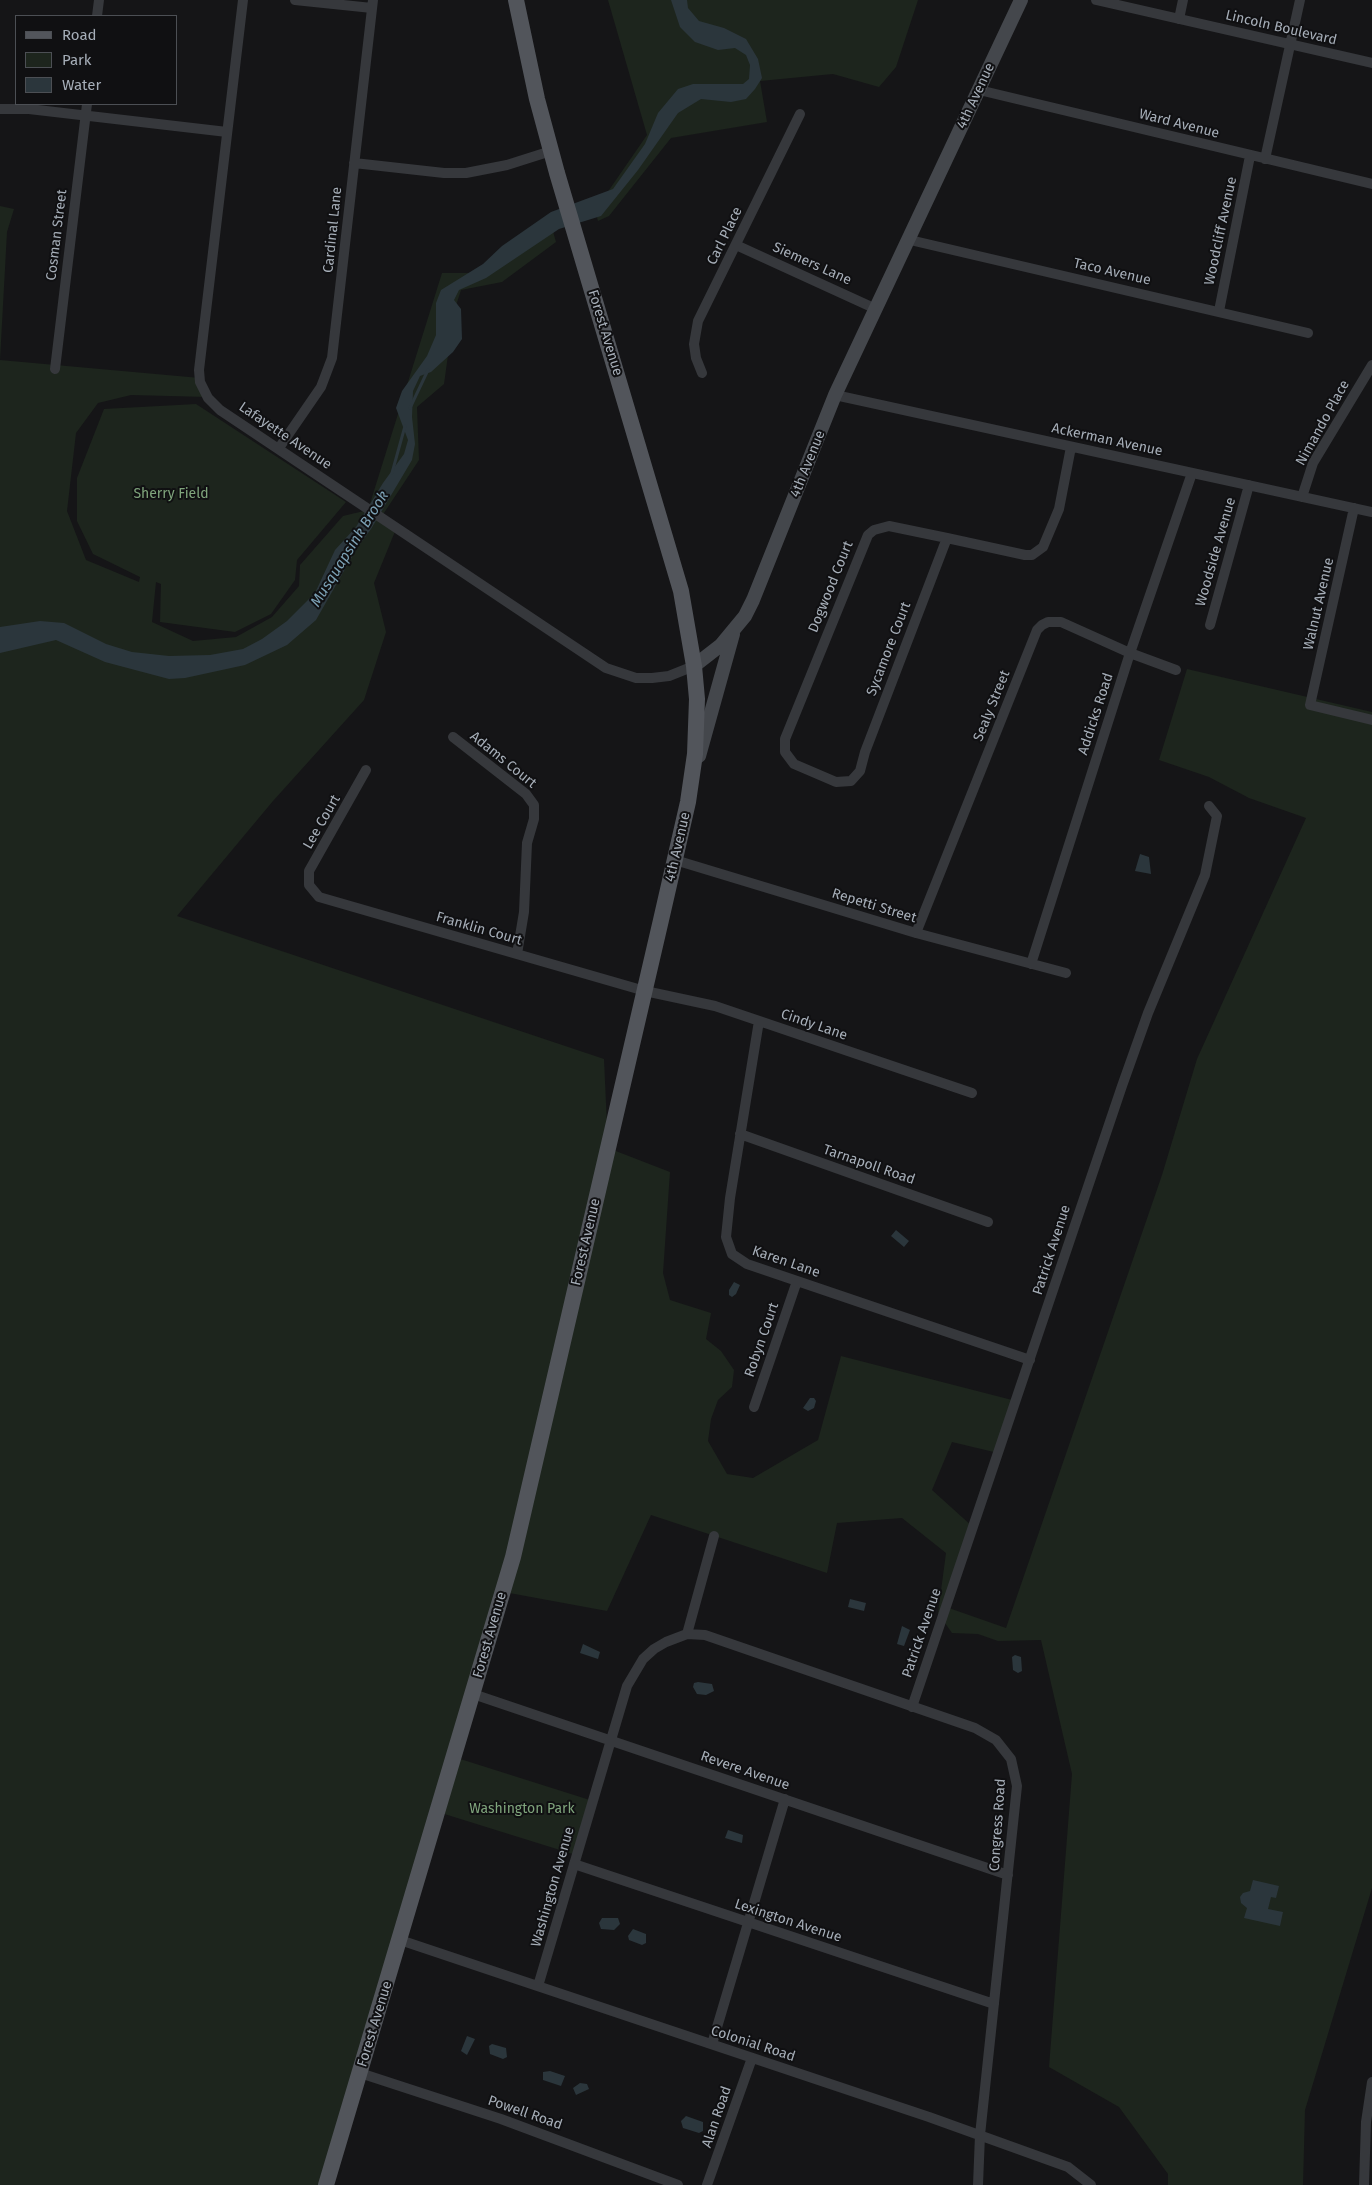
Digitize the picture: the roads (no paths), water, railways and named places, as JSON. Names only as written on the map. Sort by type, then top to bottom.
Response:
[{"type":"main road","name":"Forest Avenue","points":[[516,0],[551,152],[674,564],[694,666]]},
{"type":"main road","name":"4th Avenue","points":[[645,991],[692,780],[697,726],[694,666],[722,645],[734,631],[753,600],[835,395],[910,240],[1021,0]]},
{"type":"main road","points":[[692,780],[734,631]]},
{"type":"main road","name":"Forest Avenue","points":[[326,2185],[513,1557],[645,991]]},
{"type":"street","points":[[97,15],[99,0]]},
{"type":"street","name":"Lafayette Avenue","points":[[244,0],[198,370],[200,382],[208,398],[216,406],[606,668],[636,678],[652,678],[669,676],[694,666]]},
{"type":"street","points":[[295,0],[373,4]]},
{"type":"street","name":"Lincoln Boulevard","points":[[1096,0],[1372,63]]},
{"type":"street","points":[[1179,19],[1183,0]]},
{"type":"street","points":[[1265,159],[1300,0]]},
{"type":"street","name":"Cardinal Lane","points":[[279,448],[321,387],[332,358],[373,4]]},
{"type":"street","name":"Ward Avenue","points":[[979,90],[1372,184]]},
{"type":"street","name":"Cosman Street","points":[[55,369],[86,105]]},
{"type":"street","points":[[0,109],[29,109],[227,132]]},
{"type":"street","name":"Carl Place","points":[[702,373],[696,358],[695,333],[698,321],[800,114]]},
{"type":"street","points":[[354,163],[444,173],[466,173],[507,166],[551,152]]},
{"type":"street","name":"Woodcliff Avenue","points":[[1219,311],[1250,156]]},
{"type":"street","name":"Taco Avenue","points":[[910,240],[1308,333]]},
{"type":"street","name":"Siemers Lane","points":[[736,245],[876,309]]},
{"type":"street","name":"Nimando Place","points":[[1302,497],[1313,463],[1372,365]]},
{"type":"street","name":"Ackerman Avenue","points":[[835,395],[1372,512]]},
{"type":"street","name":"Dogwood Court","points":[[860,771],[851,781],[844,783],[836,782],[802,768],[788,759],[785,752],[785,739],[868,535],[874,530],[889,526],[1025,556],[1038,552],[1043,547],[1059,509],[1071,447]]},
{"type":"street","name":"Addicks Road","points":[[1031,964],[1130,653],[1192,473]]},
{"type":"street","name":"Woodside Avenue","points":[[1210,625],[1249,485]]},
{"type":"street","name":"Walnut Avenue","points":[[1354,508],[1310,705],[1372,720]]},
{"type":"street","name":"Sycamore Court","points":[[860,771],[868,743],[946,538]]},
{"type":"street","name":"Sealy Street","points":[[916,933],[1037,630],[1048,622],[1061,622],[1130,653],[1176,670]]},
{"type":"street","name":"Adams Court","points":[[453,737],[526,794],[534,805],[535,812],[527,843],[522,936],[517,954]]},
{"type":"street","name":"Lee Court","points":[[310,888],[309,871],[366,770]]},
{"type":"street","name":"Patrick Avenue","points":[[912,1706],[1122,1086],[1148,1013],[1205,875],[1217,816],[1209,806]]},
{"type":"street","name":"Repetti Street","points":[[675,860],[916,933],[1066,973]]},
{"type":"street","name":"Franklin Court","points":[[310,888],[319,897],[645,991]]},
{"type":"street","name":"Cindy Lane","points":[[645,991],[715,1006],[972,1093]]},
{"type":"street","name":"Karen Lane","points":[[759,1021],[740,1134],[726,1237],[728,1246],[738,1260],[1030,1360]]},
{"type":"street","name":"Tarnapoll Road","points":[[740,1134],[988,1222]]},
{"type":"street","name":"Robyn Court","points":[[754,1407],[797,1281]]},
{"type":"street","points":[[687,1634],[714,1536]]},
{"type":"street","name":"Congress Road","points":[[687,1634],[705,1635],[986,1733],[1004,1748],[1011,1759],[1017,1786],[980,2135],[978,2185]]},
{"type":"street","name":"Washington Avenue","points":[[538,1986],[626,1686],[633,1672],[654,1649],[687,1634]]},
{"type":"street","name":"Revere Avenue","points":[[473,1694],[1008,1875]]},
{"type":"street","points":[[712,2044],[785,1799]]},
{"type":"street","name":"Lexington Avenue","points":[[574,1864],[994,2004]]},
{"type":"street","name":"Colonial Road","points":[[400,1940],[980,2135],[1068,2167],[1091,2185]]},
{"type":"street","name":"Alan Road","points":[[707,2185],[752,2058]]},
{"type":"street","name":"Powell Road","points":[[360,2073],[501,2119],[678,2185]]},
{"type":"street","points":[[1364,2185],[1366,2122],[1372,2082]]},
{"type":"water","points":[[671,0],[687,0],[688,8],[699,21],[724,28],[746,39],[758,59],[762,78],[746,99],[731,102],[701,99],[678,113],[638,170],[601,216],[559,229],[486,278],[459,290],[454,300],[461,309],[462,339],[453,352],[431,372],[420,376],[413,391],[412,417],[415,444],[412,460],[371,529],[357,548],[316,620],[287,645],[245,665],[185,678],[169,679],[105,662],[56,640],[0,653],[0,627],[40,621],[64,623],[106,644],[132,652],[169,656],[210,655],[243,649],[262,639],[287,621],[315,593],[335,550],[356,527],[383,483],[404,454],[408,440],[396,408],[402,391],[427,356],[436,335],[436,303],[441,290],[483,264],[502,246],[551,212],[613,189],[645,144],[658,113],[678,89],[693,84],[743,84],[749,79],[750,65],[746,55],[735,48],[718,50],[695,42],[680,27]]},
{"type":"water","points":[[1140,854],[1149,857],[1151,874],[1135,871]]},
{"type":"water","points":[[896,1230],[909,1241],[904,1247],[891,1236]]},
{"type":"water","points":[[734,1282],[740,1285],[736,1294],[732,1297],[729,1295],[729,1290]]},
{"type":"water","points":[[810,1398],[814,1398],[816,1401],[814,1408],[808,1411],[803,1408]]},
{"type":"water","points":[[850,1599],[866,1603],[864,1611],[848,1607]]},
{"type":"water","points":[[902,1626],[910,1630],[904,1646],[897,1644]]},
{"type":"water","points":[[583,1644],[600,1652],[598,1659],[580,1653]]},
{"type":"water","points":[[1015,1655],[1021,1657],[1022,1671],[1018,1673],[1013,1670],[1012,1657]]},
{"type":"water","points":[[694,1683],[712,1684],[714,1691],[706,1695],[697,1694],[693,1687]]},
{"type":"water","points":[[728,1830],[743,1835],[742,1843],[725,1838]]},
{"type":"water","points":[[1253,1880],[1279,1886],[1276,1898],[1271,1897],[1268,1909],[1283,1912],[1280,1926],[1244,1918],[1247,1908],[1241,1903],[1240,1897],[1243,1893],[1250,1891]]},
{"type":"water","points":[[602,1918],[618,1918],[620,1924],[614,1930],[601,1929],[599,1923]]},
{"type":"water","points":[[633,1929],[646,1934],[646,1943],[642,1945],[629,1940],[628,1936]]},
{"type":"water","points":[[467,2036],[475,2039],[467,2055],[461,2051]]},
{"type":"water","points":[[492,2044],[506,2048],[507,2057],[503,2059],[490,2054],[489,2046]]},
{"type":"water","points":[[550,2071],[565,2076],[561,2086],[543,2080],[543,2072]]},
{"type":"water","points":[[580,2083],[587,2084],[589,2089],[576,2095],[573,2088]]},
{"type":"water","points":[[686,2116],[703,2122],[703,2131],[699,2133],[683,2128],[681,2121]]},
{"type":"waterway","name":"Musquapsink Brook","points":[[410,408],[428,370]]},
{"type":"waterway","name":"Musquapsink Brook","points":[[392,473],[405,426]]},
{"type":"park label","name":"Sherry Field","points":[[171,494]]},
{"type":"park label","name":"Washington Park","points":[[522,1809]]}]
